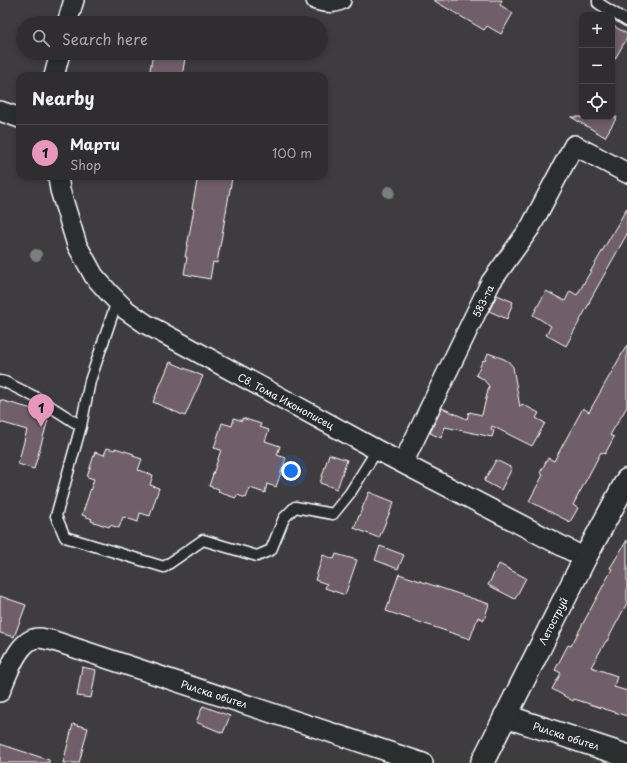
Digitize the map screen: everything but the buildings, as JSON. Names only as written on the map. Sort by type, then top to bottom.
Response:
[{"type":"street","points":[[69,16],[74,0]]},
{"type":"street","points":[[316,0],[336,3],[341,0]]},
{"type":"street","points":[[55,72],[58,60]]},
{"type":"street","points":[[0,111],[16,117]]},
{"type":"street","name":"583-та","points":[[403,463],[491,282],[530,228],[574,145],[627,173]]},
{"type":"street","name":"Св. Тома Иконописец","points":[[59,180],[60,190],[77,245],[94,276],[126,310],[146,324],[377,450],[585,558]]},
{"type":"street","name":"Летоструй","points":[[482,763],[585,558],[627,480]]},
{"type":"street","name":"Рилска обител","points":[[0,692],[13,661],[20,649],[28,641],[38,638],[51,640],[423,763]]},
{"type":"street","name":"Рилска обител","points":[[505,716],[627,756]]},
{"type":"lane","points":[[598,0],[598,3],[627,21]]},
{"type":"lane","points":[[117,302],[90,381],[81,426],[56,516],[65,537],[164,567],[203,540],[257,556],[271,550],[284,518],[295,507],[333,514],[350,493],[377,450]]},
{"type":"lane","points":[[0,381],[37,398],[81,426]]},
{"type":"place","name":"Марти","points":[[41,427]]}]
